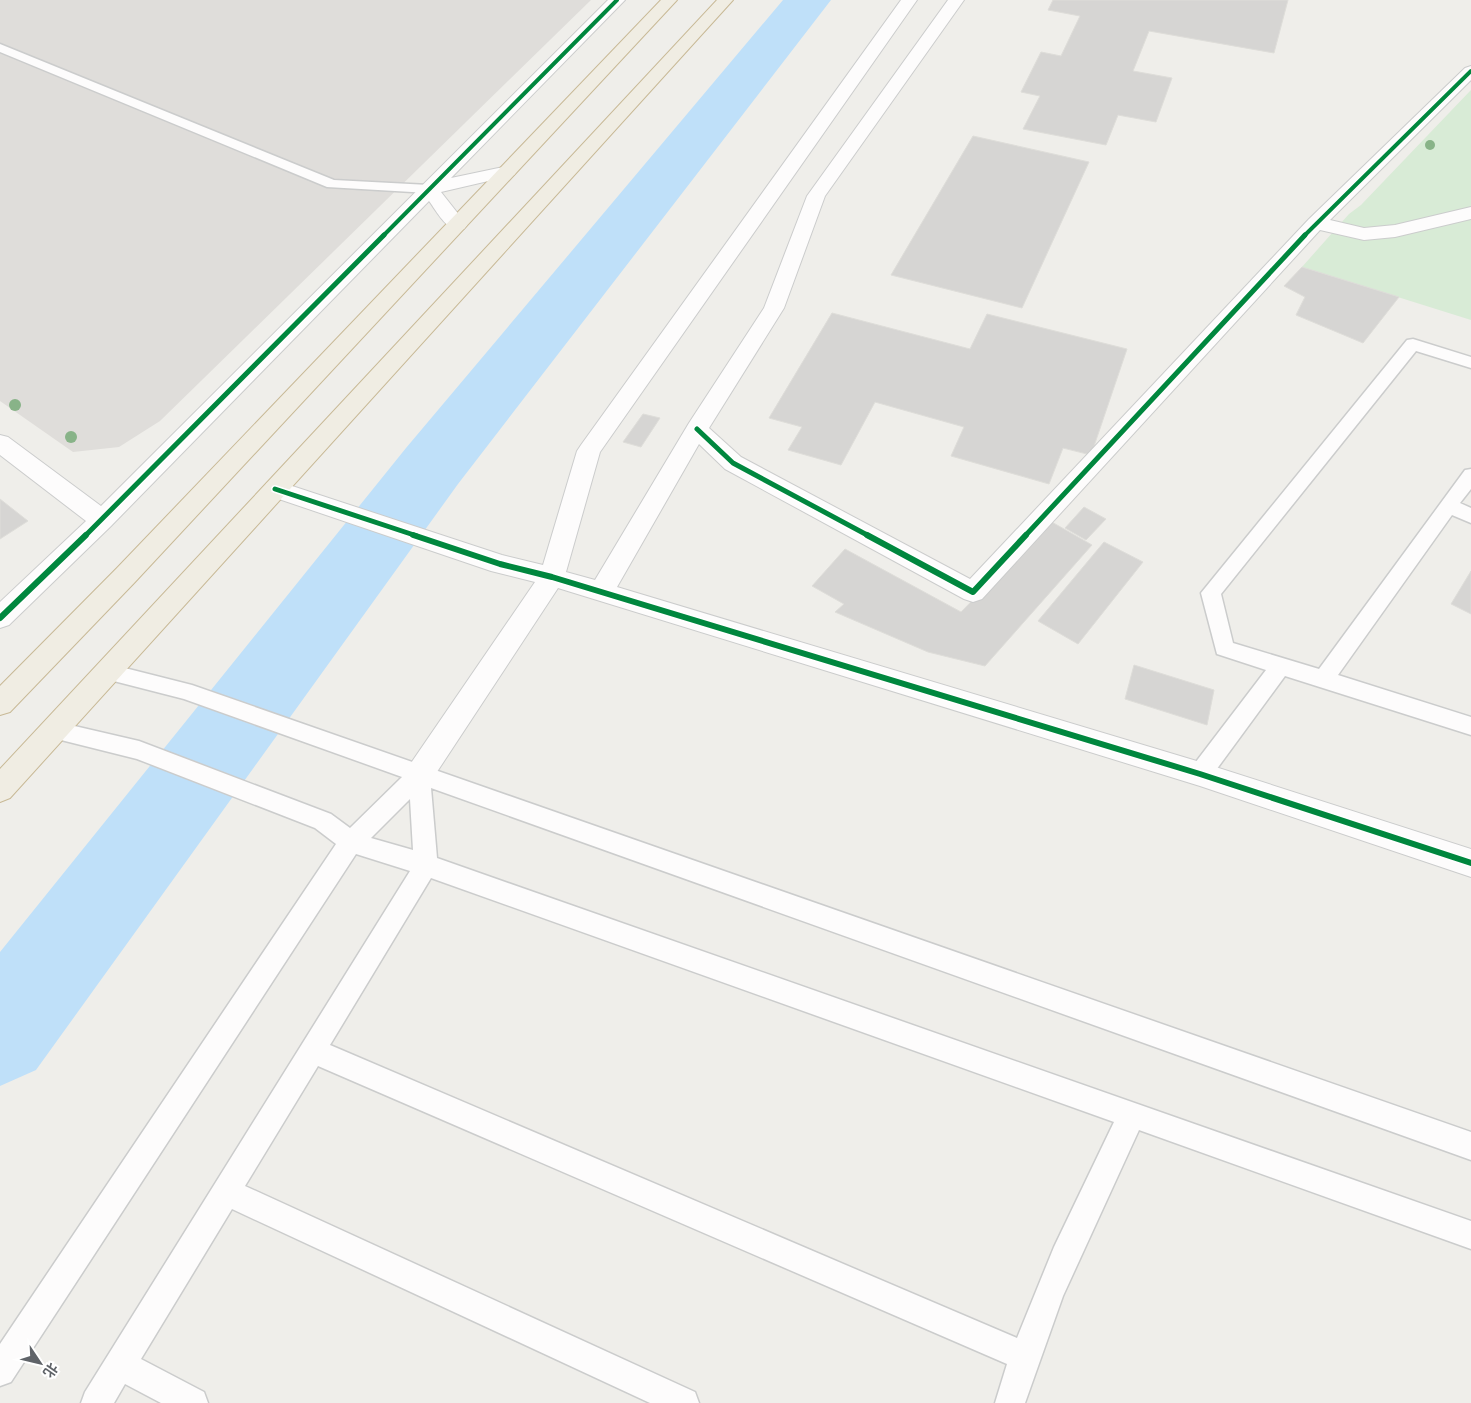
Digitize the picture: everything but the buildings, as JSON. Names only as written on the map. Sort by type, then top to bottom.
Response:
[{"type":"highway","points":[[0,704],[126,575],[669,0]]},
{"type":"highway","points":[[0,789],[725,0]]},
{"type":"street","points":[[0,618],[102,520],[617,0]]},
{"type":"street","points":[[418,775],[552,577],[589,451],[909,0]]},
{"type":"street","points":[[601,592],[697,430],[774,308],[816,196],[956,0]]},
{"type":"street","points":[[697,430],[733,463],[973,592],[1316,223],[1471,71]]},
{"type":"street","points":[[429,188],[508,171]]},
{"type":"street","points":[[429,188],[457,225]]},
{"type":"street","points":[[1316,223],[1364,234],[1395,231],[1471,214]]},
{"type":"street","points":[[0,443],[102,520]]},
{"type":"street","points":[[275,489],[500,564],[552,577],[1200,774],[1471,863]]},
{"type":"lane","points":[[0,48],[332,184],[429,188]]},
{"type":"lane","points":[[1471,363],[1413,344],[1211,593],[1224,648],[1324,678],[1471,726]]},
{"type":"lane","points":[[1324,678],[1449,506],[1469,482]]},
{"type":"lane","points":[[1449,506],[1471,516]]},
{"type":"lane","points":[[1200,774],[1281,665]]},
{"type":"lane","points":[[109,672],[185,691],[1471,1146]]},
{"type":"lane","points":[[53,730],[139,750],[322,821],[351,842],[426,865],[1471,1236]]},
{"type":"lane","points":[[0,1371],[351,842],[418,775]]},
{"type":"lane","points":[[96,1403],[426,865],[418,775]]},
{"type":"lane","points":[[313,1051],[1024,1356]]},
{"type":"lane","points":[[1010,1403],[1024,1356],[1067,1248],[1131,1116]]},
{"type":"lane","points":[[227,1192],[684,1403]]},
{"type":"lane","points":[[120,1365],[193,1403]]},
{"type":"shaded area","points":[[0,0],[591,0],[160,421],[119,447],[73,452],[0,401]]},
{"type":"green space","points":[[1471,90],[1471,320],[1302,267],[1349,214],[1361,205]]},
{"type":"waterway","points":[[0,1034],[432,466],[808,0]]},
{"type":"cycle path","points":[[0,618],[102,520],[617,0]]},
{"type":"cycle path","points":[[697,429],[733,463],[973,592],[1316,223],[1471,71]]},
{"type":"cycle path","points":[[275,489],[500,564],[552,577],[1200,774],[1471,863]]}]
